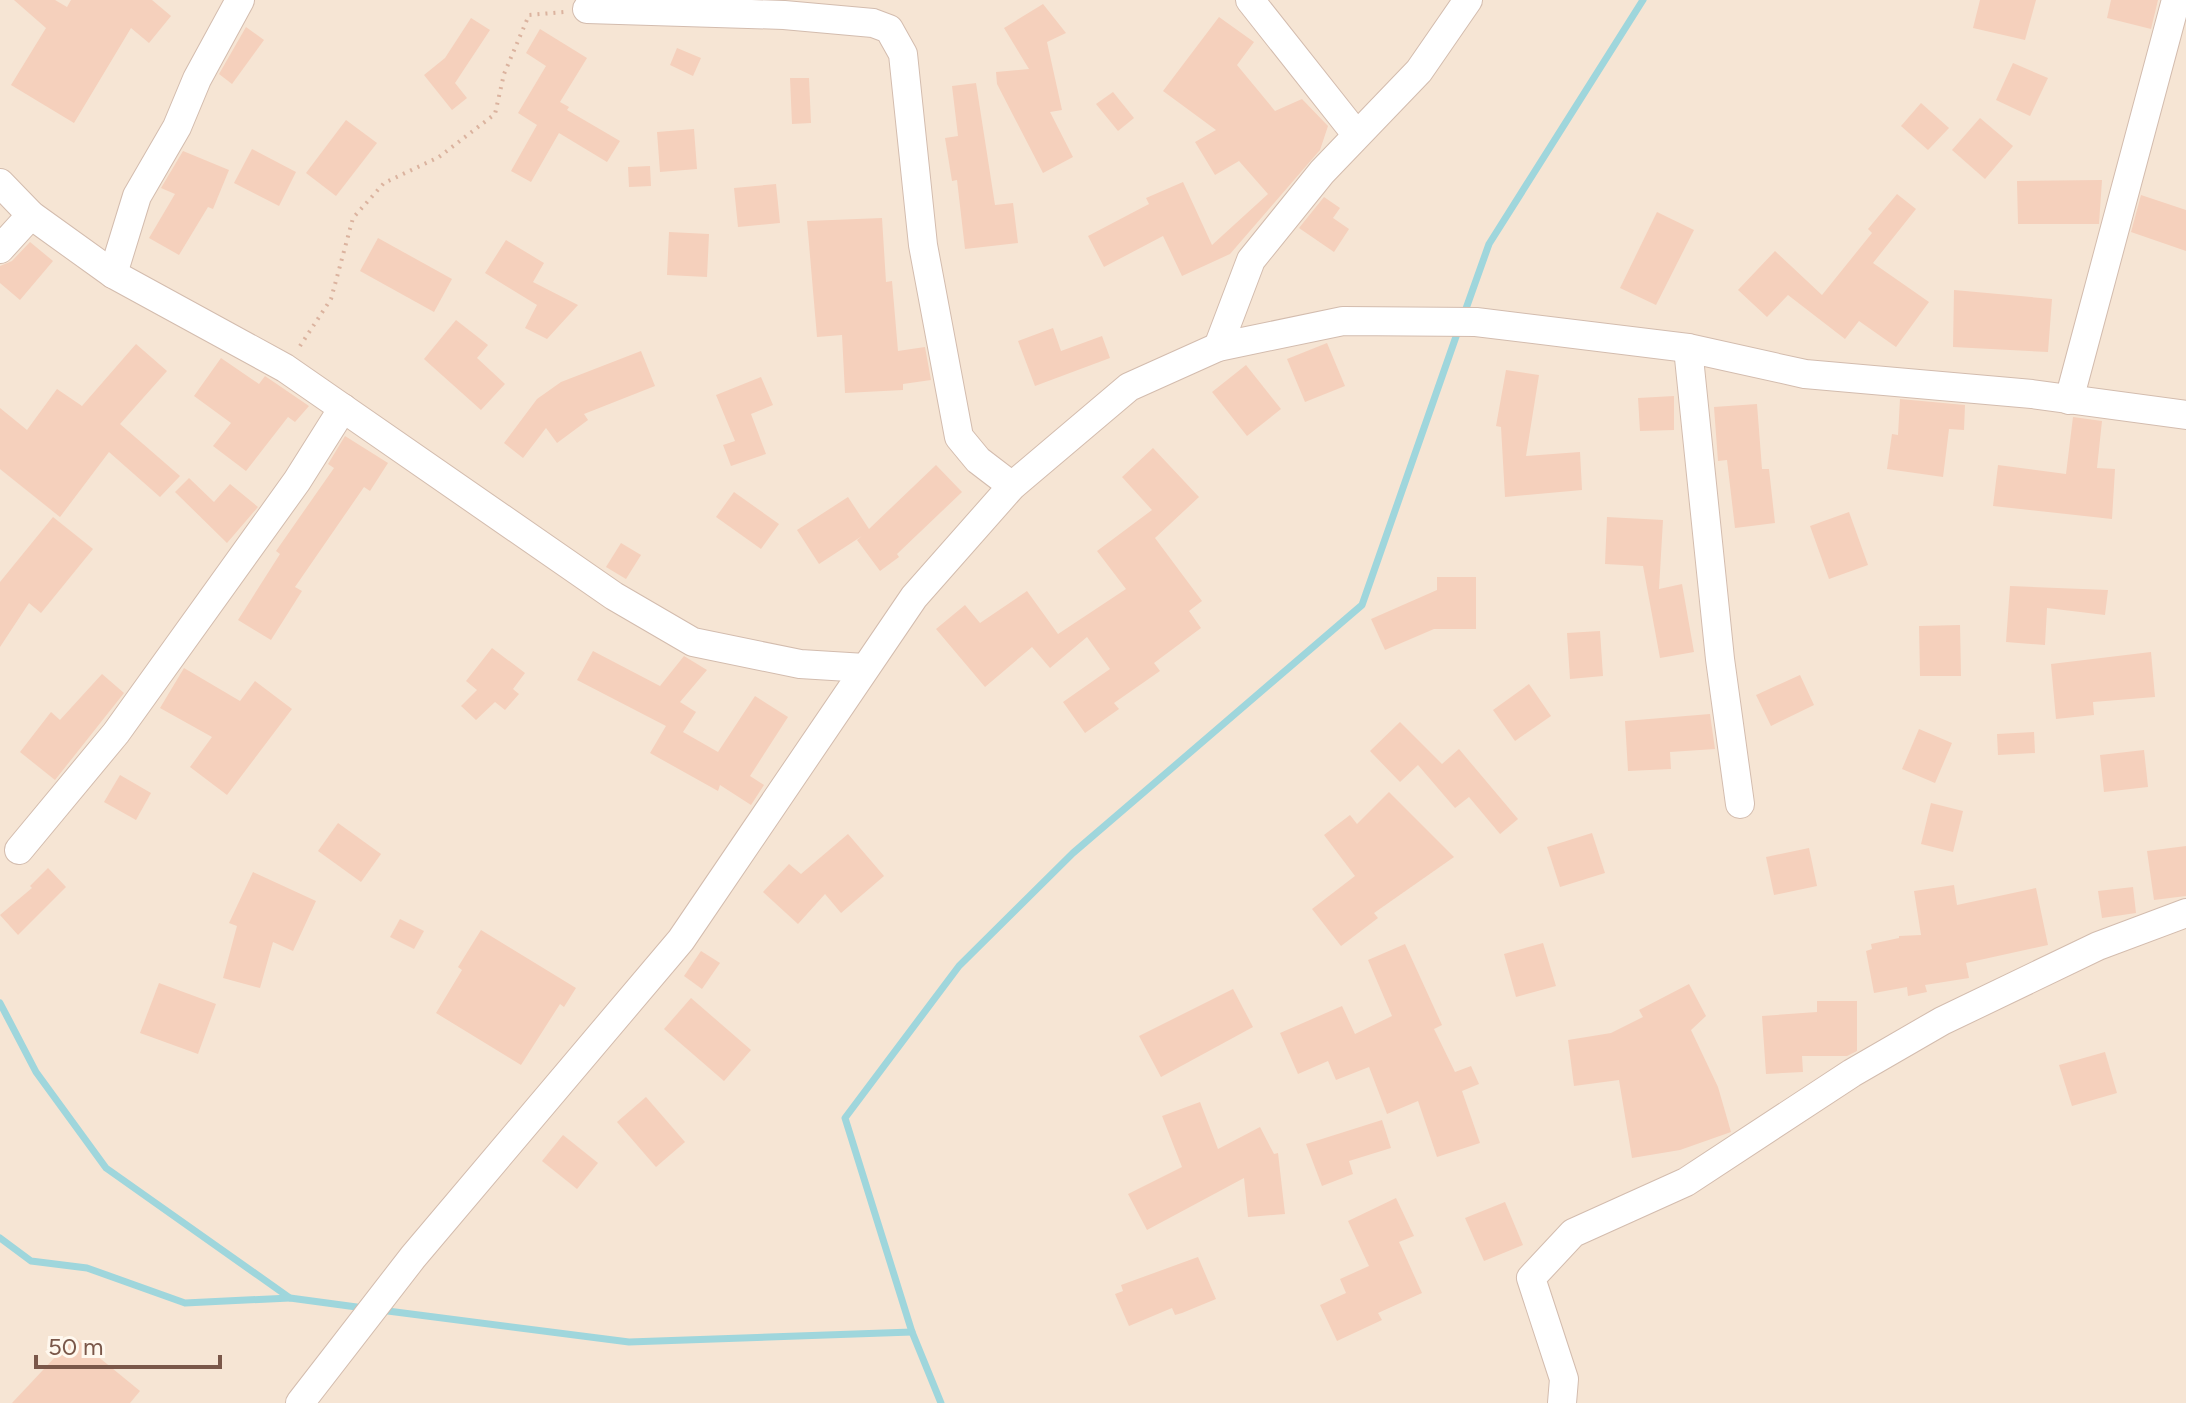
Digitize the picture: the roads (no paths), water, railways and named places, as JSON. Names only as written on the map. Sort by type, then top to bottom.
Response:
[{"type":"street","points":[[113,274],[137,196],[177,127],[197,79],[240,0]]},
{"type":"street","points":[[1250,0],[1356,134]]},
{"type":"street","points":[[1218,347],[1251,260],[1356,134],[1419,71],[1468,0]]},
{"type":"street","points":[[2069,400],[2176,0]]},
{"type":"street","points":[[587,9],[784,15],[873,23],[889,29],[903,54],[923,245],[959,437],[978,460],[1012,486]]},
{"type":"street","points":[[0,183],[31,215],[113,274],[285,368],[614,596],[693,642],[800,664],[865,668]]},
{"type":"street","points":[[0,249],[31,215]]},
{"type":"street","points":[[300,1403],[413,1257],[681,940],[914,597],[1012,486],[1129,387],[1218,347],[1343,321],[1476,322],[1688,348],[1805,374],[2186,415]]},
{"type":"street","points":[[1688,348],[1720,659],[1740,804]]},
{"type":"street","points":[[19,850],[116,733],[297,481],[343,408]]},
{"type":"street","points":[[1562,1403],[1564,1379],[1531,1278],[1573,1233],[1686,1182],[1852,1073],[1942,1021],[2098,946],[2186,913]]},
{"type":"waterway","points":[[1463,317],[1489,244],[1643,0]]},
{"type":"waterway","points":[[941,1403],[912,1332],[845,1118],[959,966],[1073,853],[1362,605],[1459,328]]},
{"type":"waterway","points":[[0,1003],[36,1072],[106,1168],[290,1298],[364,1308]]},
{"type":"waterway","points":[[0,1238],[31,1261],[87,1268],[185,1303],[290,1298]]},
{"type":"waterway","points":[[380,1310],[629,1342],[912,1332]]}]
